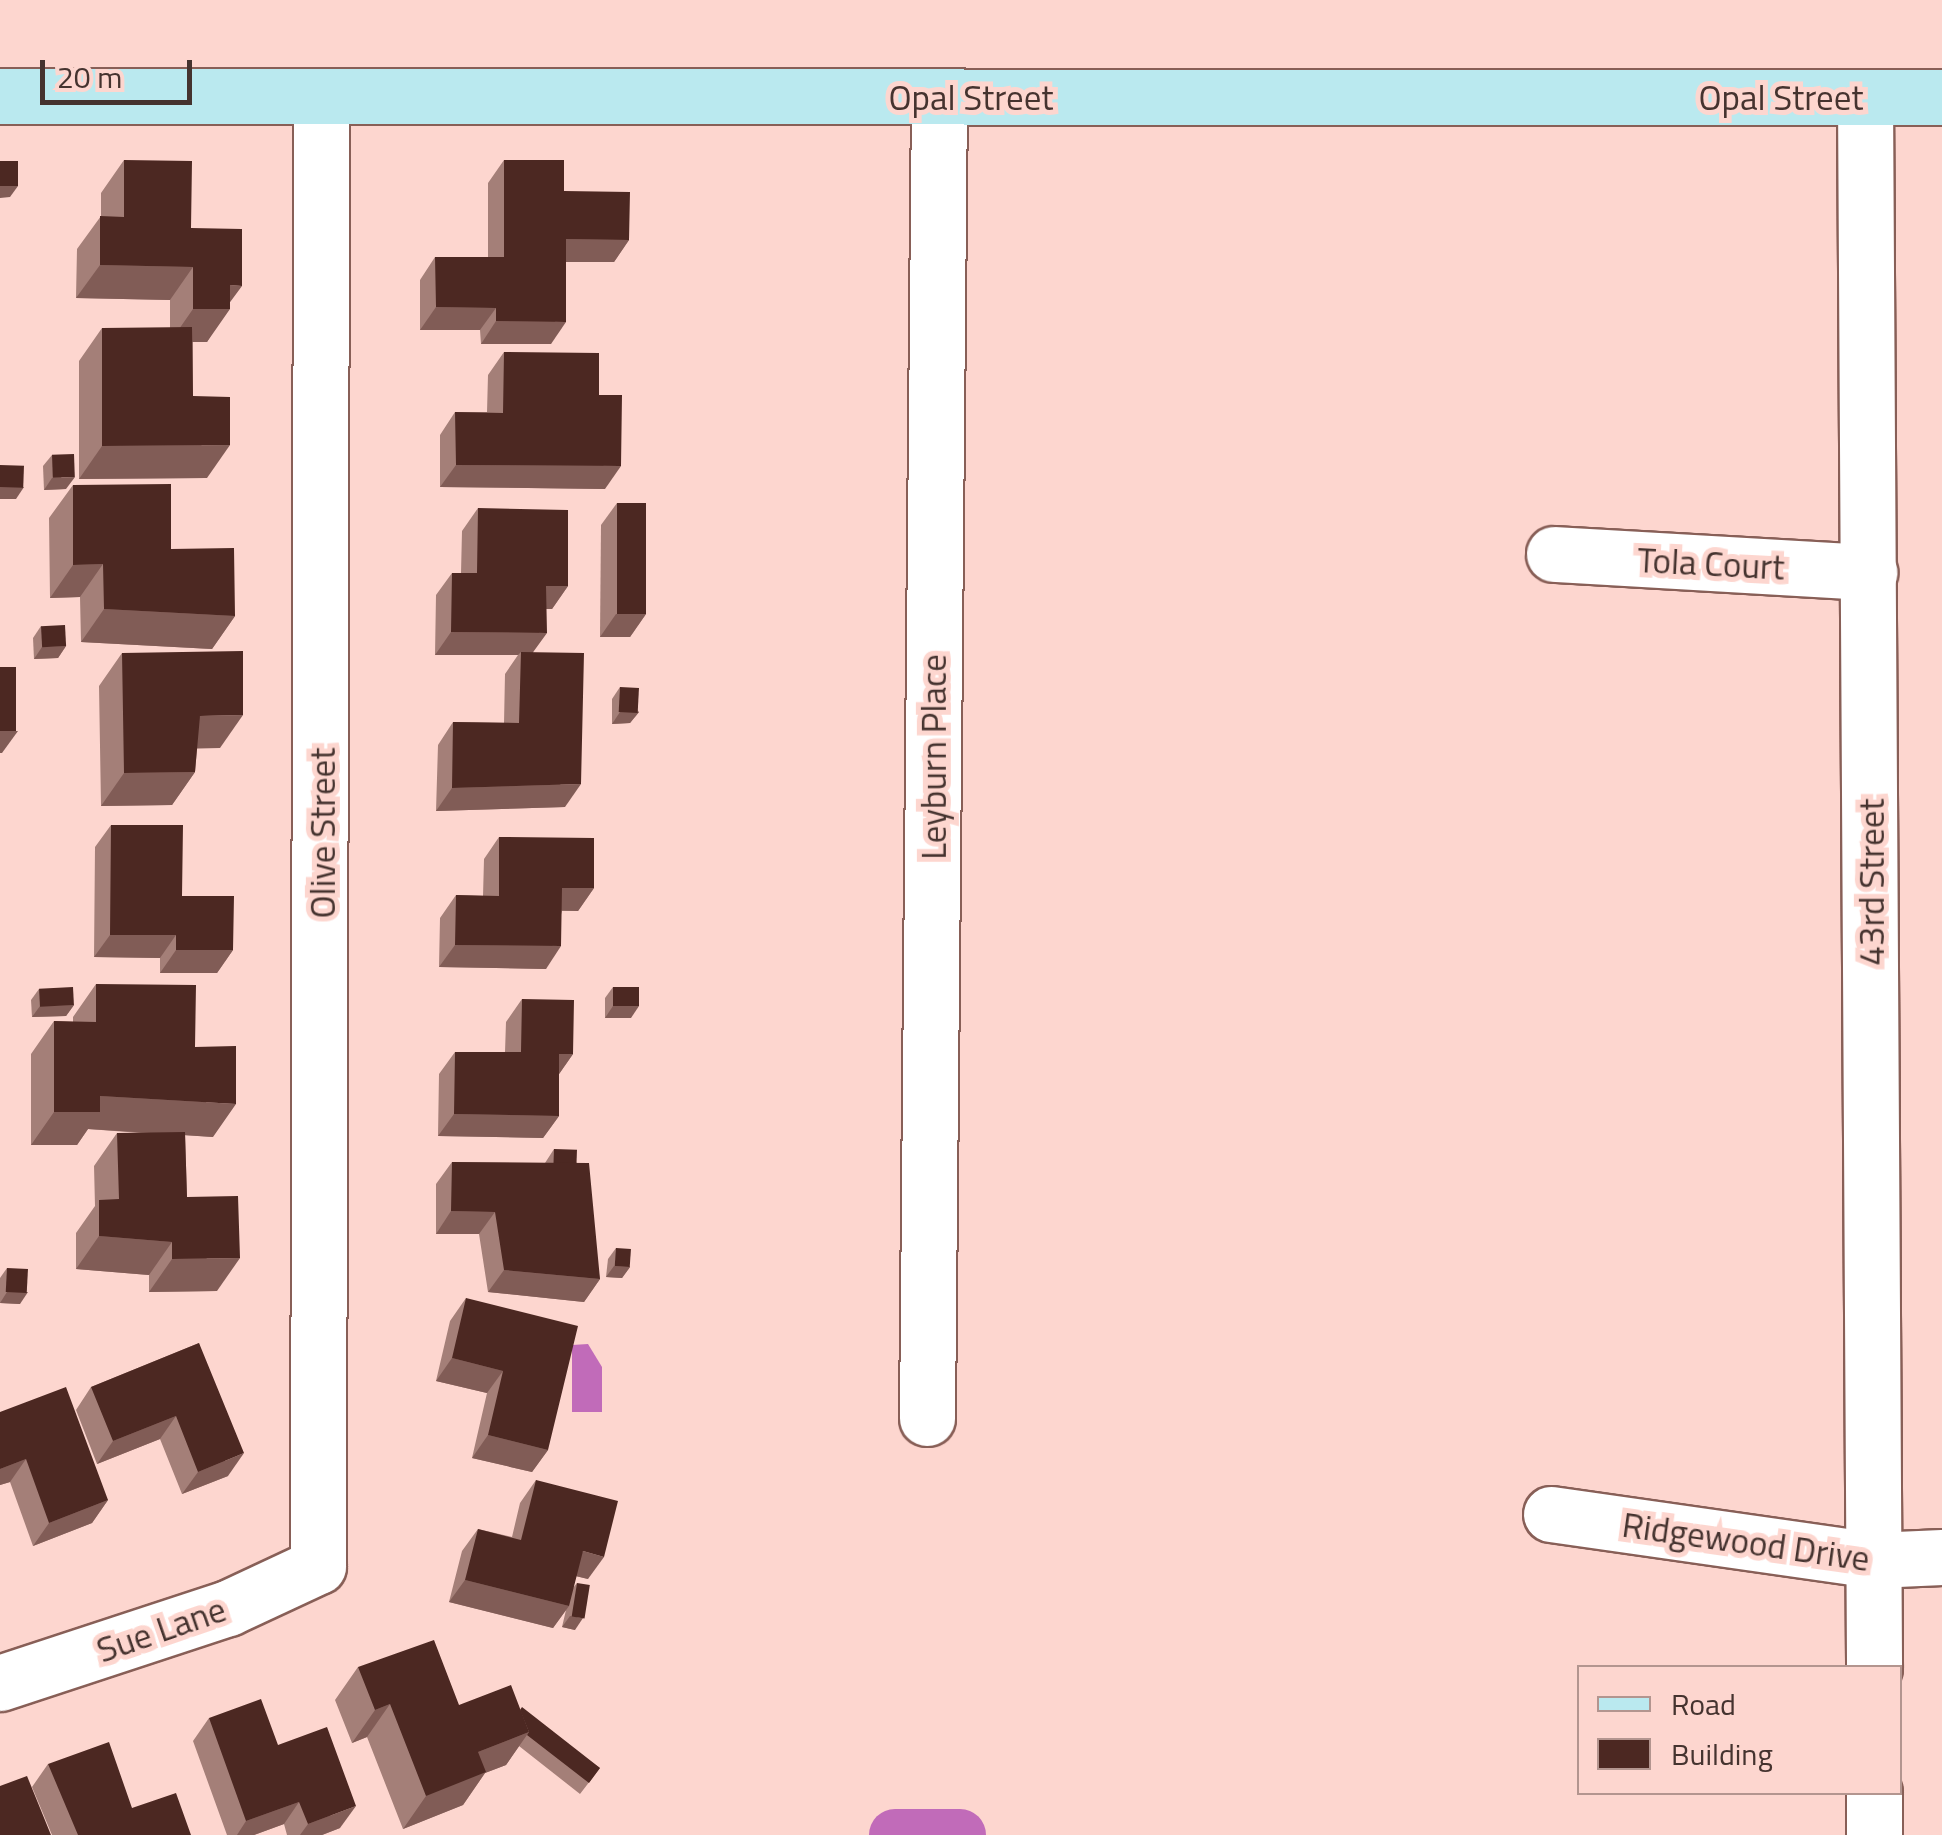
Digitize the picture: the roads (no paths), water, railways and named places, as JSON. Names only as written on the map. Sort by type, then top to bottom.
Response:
[{"type":"street","name":"Opal Street","points":[[0,96],[322,100],[1942,97]]},
{"type":"street","name":"Leyburn Place","points":[[928,1418],[939,97]]},
{"type":"street","name":"43rd Street","points":[[1865,98],[1874,1665]]},
{"type":"street","name":"Olive Street","points":[[318,1566],[322,100]]},
{"type":"street","name":"Tola Court","points":[[1554,554],[1869,572]]},
{"type":"street","name":"Ridgewood Drive","points":[[1551,1514],[1874,1560],[1942,1557]]},
{"type":"street","name":"Sue Lane","points":[[0,1683],[228,1608],[318,1566]]},
{"type":"street","points":[[1874,1795],[1874,1835]]},
{"type":"waterway","points":[[895,1835],[960,1835]]}]
